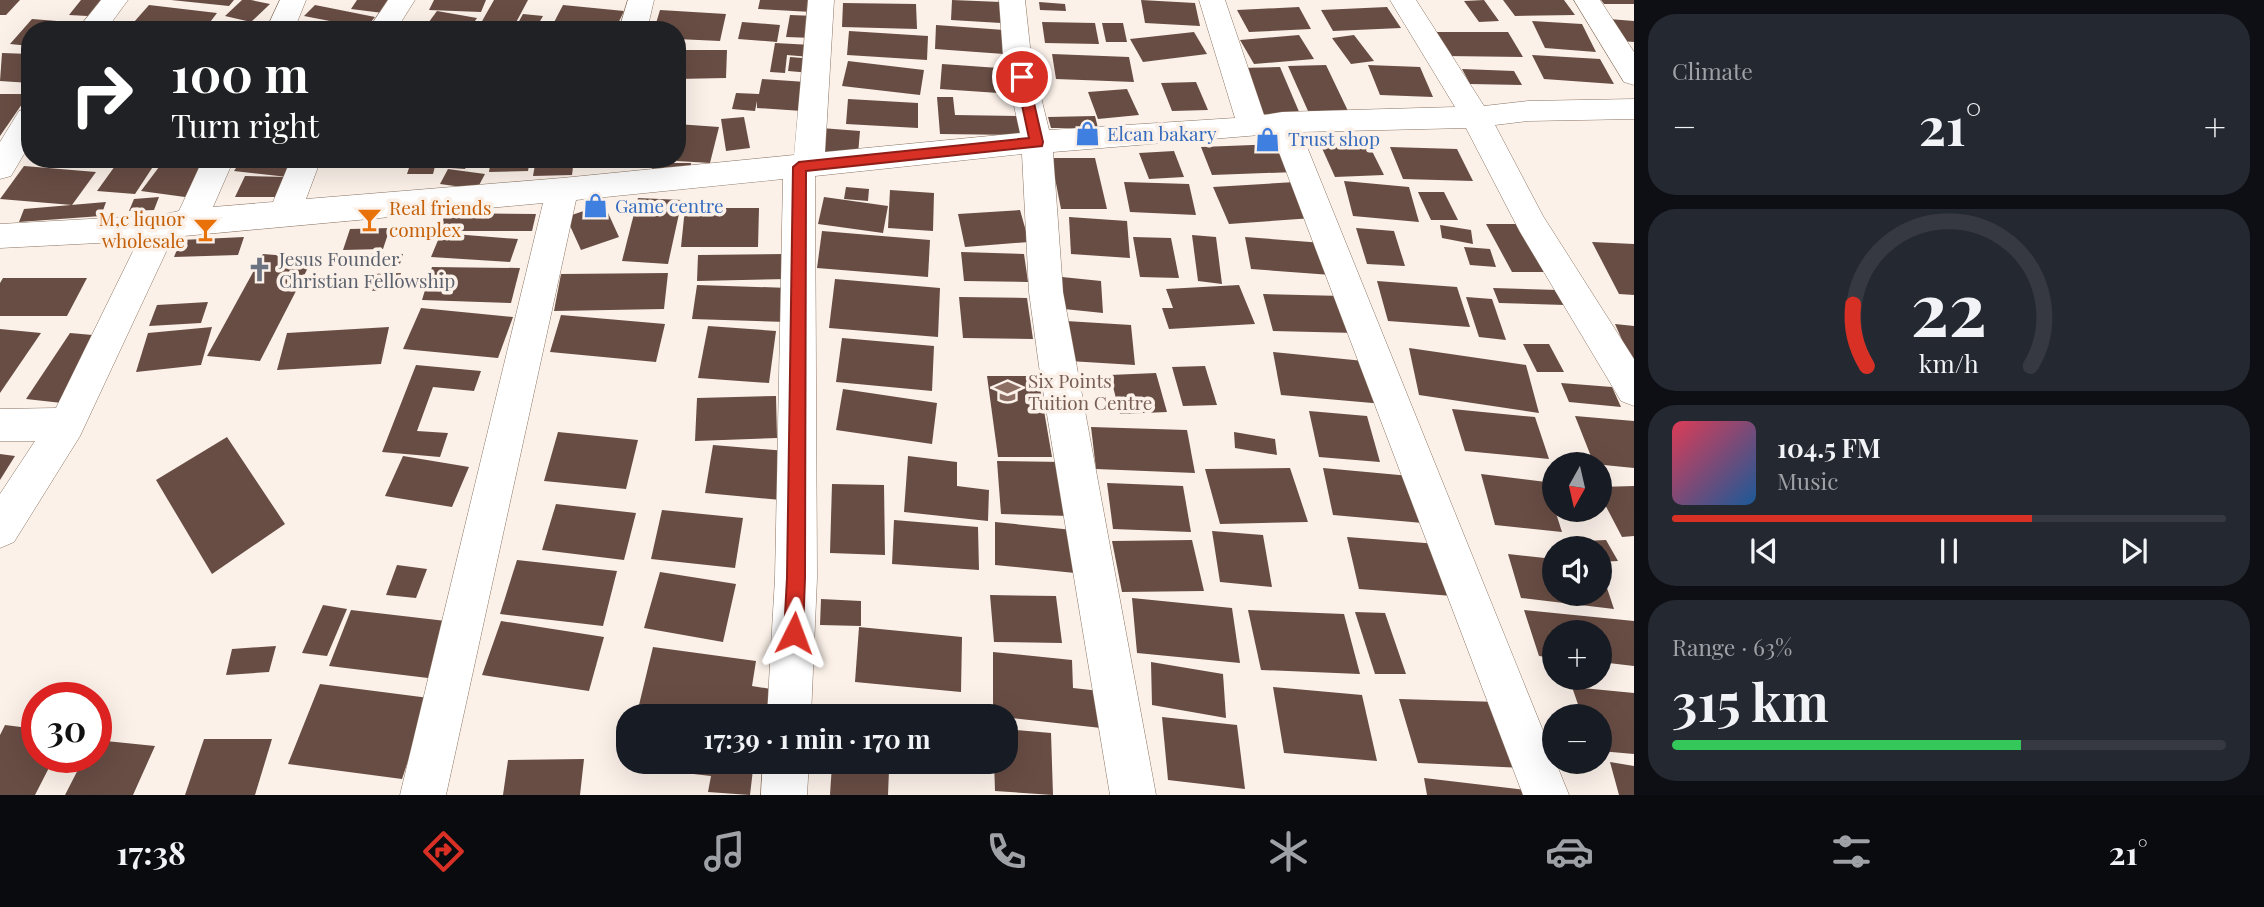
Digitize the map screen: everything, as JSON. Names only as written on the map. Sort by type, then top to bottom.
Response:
[{"type":"street","points":[[98,21],[115,0]]},
{"type":"street","points":[[284,21],[293,0]]},
{"type":"street","points":[[389,21],[402,0]]},
{"type":"street","points":[[635,21],[641,0]]},
{"type":"street","points":[[790,704],[796,578],[804,166],[821,0]]},
{"type":"street","points":[[1012,0],[1017,56],[1037,142],[1046,292],[1057,366],[1133,795]]},
{"type":"street","points":[[1212,0],[1267,125],[1546,795]]},
{"type":"street","points":[[1403,0],[1476,117],[1531,223],[1634,390]]},
{"type":"street","points":[[1587,0],[1634,75]]},
{"type":"street","points":[[0,236],[175,224],[583,178],[804,166],[1037,142],[1267,125],[1476,117],[1528,111],[1634,109]]},
{"type":"street","points":[[0,168],[21,133]]},
{"type":"street","points":[[0,529],[67,424],[175,224],[213,168]]},
{"type":"street","points":[[285,213],[302,168]]},
{"type":"street","points":[[423,795],[583,178]]},
{"type":"street","points":[[0,425],[67,424]]},
{"type":"street","points":[[784,795],[785,774]]},
{"type":"building","points":[[0,0],[20,0],[6,15],[0,15]]},
{"type":"building","points":[[81,0],[119,0],[106,17],[69,15]]},
{"type":"building","points":[[171,0],[234,0],[229,6]]},
{"type":"building","points":[[242,0],[270,4],[252,21],[225,16]]},
{"type":"building","points":[[357,0],[392,0],[383,13],[351,9]]},
{"type":"building","points":[[434,0],[486,0],[481,12],[429,10]]},
{"type":"building","points":[[494,0],[528,0],[517,21],[482,21]]},
{"type":"building","points":[[760,0],[813,0],[812,12],[758,9]]},
{"type":"building","points":[[952,0],[1001,2],[1001,23],[951,20]]},
{"type":"building","points":[[1141,0],[1195,3],[1200,26],[1145,23]]},
{"type":"building","points":[[1484,0],[1499,21],[1479,22],[1464,1]]},
{"type":"building","points":[[1503,0],[1564,0],[1575,15],[1515,16]]},
{"type":"building","points":[[1601,0],[1634,0],[1634,4],[1604,4]]},
{"type":"building","points":[[1039,2],[1065,4],[1066,11],[1040,10]]},
{"type":"building","points":[[843,3],[916,4],[917,29],[842,27]]},
{"type":"building","points":[[149,5],[217,13],[211,21],[135,21]]},
{"type":"building","points":[[315,5],[375,17],[372,21],[330,21],[304,16]]},
{"type":"building","points":[[563,5],[624,11],[619,21],[555,21]]},
{"type":"building","points":[[1299,7],[1311,29],[1249,32],[1237,10]]},
{"type":"building","points":[[1387,7],[1401,28],[1333,31],[1321,10]]},
{"type":"building","points":[[660,10],[726,14],[720,41],[686,39],[686,21],[657,21]]},
{"type":"building","points":[[437,11],[477,18],[475,21],[430,21]]},
{"type":"building","points":[[523,14],[543,16],[540,21],[519,21]]},
{"type":"building","points":[[790,15],[816,16],[813,38],[786,37]]},
{"type":"building","points":[[1609,19],[1634,21],[1634,42],[1621,41]]},
{"type":"building","points":[[1532,21],[1582,24],[1596,52],[1545,48]]},
{"type":"building","points":[[742,22],[780,25],[777,42],[738,39]]},
{"type":"building","points":[[1042,22],[1095,23],[1099,44],[1045,43]]},
{"type":"building","points":[[1102,23],[1123,23],[1127,42],[1106,42]]},
{"type":"building","points":[[936,25],[1004,30],[1004,54],[935,49]]},
{"type":"building","points":[[849,31],[928,36],[927,60],[847,55]]},
{"type":"building","points":[[21,32],[21,45],[10,44]]},
{"type":"building","points":[[1194,32],[1207,54],[1143,62],[1130,39]]},
{"type":"building","points":[[1433,32],[1508,32],[1523,57],[1446,56]]},
{"type":"building","points":[[1299,35],[1314,59],[1254,64],[1240,40]]},
{"type":"building","points":[[1354,35],[1374,61],[1351,64],[1332,38]]},
{"type":"building","points":[[775,43],[812,45],[810,57],[787,55],[785,73],[770,72]]},
{"type":"building","points":[[686,50],[727,50],[726,78],[686,79]]},
{"type":"building","points":[[2,53],[21,54],[21,82],[0,81]]},
{"type":"building","points":[[1052,54],[1129,57],[1134,82],[1056,79]]},
{"type":"building","points":[[1532,55],[1600,59],[1614,84],[1544,79]]},
{"type":"building","points":[[790,57],[814,59],[811,73],[788,71]]},
{"type":"building","points":[[848,61],[924,70],[920,95],[842,86]]},
{"type":"building","points":[[942,64],[1013,69],[1013,94],[940,89]]},
{"type":"building","points":[[1326,65],[1348,111],[1308,111],[1288,66]]},
{"type":"building","points":[[1368,65],[1420,67],[1433,97],[1380,95]]},
{"type":"building","points":[[1280,67],[1300,114],[1257,114],[1240,68]]},
{"type":"building","points":[[1462,69],[1514,71],[1522,85],[1470,84]]},
{"type":"building","points":[[762,79],[806,82],[802,111],[757,108],[757,101],[755,111],[732,109],[736,93],[759,94]]},
{"type":"building","points":[[1196,82],[1208,110],[1172,111],[1161,83]]},
{"type":"building","points":[[1127,89],[1139,115],[1098,119],[1088,92]]},
{"type":"building","points":[[0,94],[21,94],[21,106],[0,136]]},
{"type":"building","points":[[937,97],[953,97],[955,115],[1020,116],[1022,135],[940,134]]},
{"type":"building","points":[[848,99],[918,103],[918,128],[846,124]]},
{"type":"building","points":[[1095,116],[1098,128],[1051,128],[1048,117]]},
{"type":"building","points":[[744,117],[750,148],[726,151],[721,119]]},
{"type":"building","points":[[686,125],[719,127],[710,163],[686,162]]},
{"type":"building","points":[[821,128],[860,131],[858,154],[818,152]]},
{"type":"building","points":[[1282,144],[1295,172],[1212,175],[1201,147]]},
{"type":"building","points":[[1369,145],[1384,175],[1335,177],[1321,146]]},
{"type":"building","points":[[1390,147],[1457,149],[1473,181],[1403,179]]},
{"type":"building","points":[[1174,151],[1184,177],[1149,179],[1139,153]]},
{"type":"building","points":[[1051,158],[1095,158],[1107,209],[1061,209]]},
{"type":"building","points":[[686,163],[691,163],[690,175],[651,176],[652,168],[686,168]]},
{"type":"building","points":[[23,168],[96,172],[72,205],[0,199]]},
{"type":"building","points":[[114,168],[152,168],[135,194],[97,191]]},
{"type":"building","points":[[158,168],[206,168],[185,197],[141,191]]},
{"type":"building","points":[[236,168],[301,168],[284,197],[235,197],[245,176],[288,177],[234,171]]},
{"type":"building","points":[[409,168],[435,168],[433,174],[407,174]]},
{"type":"building","points":[[490,168],[528,168],[528,171],[489,172]]},
{"type":"building","points":[[534,168],[573,168],[572,175],[533,176]]},
{"type":"building","points":[[448,169],[485,174],[477,189],[440,184]]},
{"type":"building","points":[[1344,181],[1409,187],[1419,222],[1353,216]]},
{"type":"building","points":[[1124,182],[1189,184],[1196,215],[1130,212]]},
{"type":"building","points":[[1295,182],[1313,218],[1229,224],[1213,187]]},
{"type":"building","points":[[846,187],[869,189],[868,201],[844,199]]},
{"type":"building","points":[[890,190],[934,193],[933,231],[888,228]]},
{"type":"building","points":[[1418,192],[1444,192],[1458,220],[1431,220]]},
{"type":"building","points":[[159,197],[154,210],[129,211],[134,199]]},
{"type":"building","points":[[824,197],[888,206],[883,233],[818,224]]},
{"type":"building","points":[[638,198],[682,200],[668,264],[622,261]]},
{"type":"building","points":[[106,202],[101,216],[19,222],[24,209]]},
{"type":"building","points":[[604,204],[619,237],[581,250],[566,217]]},
{"type":"building","points":[[685,208],[759,208],[758,247],[681,247]]},
{"type":"building","points":[[1020,210],[1029,242],[965,247],[958,214]]},
{"type":"building","points":[[445,213],[536,214],[532,231],[440,231]]},
{"type":"building","points":[[1069,217],[1127,221],[1130,258],[1071,254]]},
{"type":"building","points":[[1486,224],[1522,224],[1549,272],[1512,272]]},
{"type":"building","points":[[1440,225],[1471,230],[1473,244],[1442,238]]},
{"type":"building","points":[[390,228],[383,249],[343,250],[350,229]]},
{"type":"building","points":[[1356,228],[1394,231],[1405,266],[1367,264]]},
{"type":"building","points":[[822,231],[930,240],[928,277],[817,268]]},
{"type":"building","points":[[441,233],[518,239],[510,262],[431,257]]},
{"type":"building","points":[[1192,235],[1216,237],[1222,284],[1198,281]]},
{"type":"building","points":[[244,237],[238,255],[174,257],[181,240]]},
{"type":"building","points":[[1133,237],[1171,238],[1179,278],[1140,277]]},
{"type":"building","points":[[1245,237],[1337,244],[1345,276],[1251,269]]},
{"type":"building","points":[[1592,242],[1634,244],[1634,295],[1619,294]]},
{"type":"building","points":[[1464,247],[1490,249],[1496,267],[1470,265]]},
{"type":"building","points":[[961,252],[1024,254],[1028,282],[964,281]]},
{"type":"building","points":[[372,253],[403,254],[399,267],[367,266]]},
{"type":"building","points":[[263,254],[313,258],[260,361],[207,356]]},
{"type":"building","points":[[786,254],[787,279],[697,281],[698,255]]},
{"type":"building","points":[[432,267],[520,268],[511,303],[422,300]]},
{"type":"building","points":[[401,273],[396,290],[366,291],[371,274]]},
{"type":"building","points":[[668,273],[664,309],[554,311],[561,274]]},
{"type":"building","points":[[1062,277],[1101,281],[1103,313],[1064,309]]},
{"type":"building","points":[[3,278],[87,278],[67,316],[0,316],[0,283]]},
{"type":"building","points":[[835,279],[940,288],[938,337],[829,328]]},
{"type":"building","points":[[1377,281],[1457,287],[1470,327],[1388,321]]},
{"type":"building","points":[[697,285],[789,288],[787,322],[692,319]]},
{"type":"building","points":[[1239,285],[1255,324],[1169,329],[1162,308],[1173,308],[1166,289]]},
{"type":"building","points":[[1493,288],[1558,290],[1565,305],[1499,303]]},
{"type":"building","points":[[1263,294],[1343,296],[1356,333],[1273,331]]},
{"type":"building","points":[[959,297],[1027,298],[1033,339],[963,338]]},
{"type":"building","points":[[1466,297],[1492,299],[1506,340],[1479,337]]},
{"type":"building","points":[[208,302],[201,323],[149,326],[157,305]]},
{"type":"building","points":[[421,308],[513,317],[498,358],[403,349]]},
{"type":"building","points":[[561,315],[665,324],[656,362],[550,352]]},
{"type":"building","points":[[1066,321],[1131,325],[1135,365],[1069,361]]},
{"type":"building","points":[[1615,324],[1634,326],[1634,367]]},
{"type":"building","points":[[708,326],[776,331],[769,383],[698,378]]},
{"type":"building","points":[[212,327],[201,365],[136,372],[148,333]]},
{"type":"building","points":[[389,327],[381,364],[277,370],[287,333]]},
{"type":"building","points":[[0,329],[41,333],[0,393]]},
{"type":"building","points":[[70,333],[104,336],[62,403],[26,399]]},
{"type":"building","points":[[842,338],[934,346],[932,391],[836,382]]},
{"type":"building","points":[[1523,344],[1549,344],[1564,372],[1537,372]]},
{"type":"building","points":[[1409,348],[1526,365],[1539,413],[1419,395]]},
{"type":"building","points":[[1273,352],[1374,362],[1384,404],[1281,395]]},
{"type":"building","points":[[416,365],[481,371],[474,391],[433,387],[417,431],[448,433],[440,457],[382,452]]},
{"type":"building","points":[[1205,366],[1217,405],[1183,406],[1172,367]]},
{"type":"building","points":[[1156,373],[1167,412],[1120,414],[1110,375]]},
{"type":"building","points":[[987,376],[1038,376],[1052,457],[998,457]]},
{"type":"building","points":[[1561,383],[1612,387],[1621,407],[1569,402]]},
{"type":"building","points":[[843,389],[937,403],[932,444],[836,430]]},
{"type":"building","points":[[776,396],[777,438],[695,441],[697,398]]},
{"type":"building","points":[[1452,409],[1535,417],[1547,452],[1542,452],[1542,458],[1465,451]]},
{"type":"building","points":[[1309,411],[1367,416],[1380,462],[1319,457]]},
{"type":"building","points":[[1575,416],[1634,421],[1634,468],[1612,466],[1612,452],[1589,452]]},
{"type":"building","points":[[1091,427],[1187,430],[1195,473],[1096,469]]},
{"type":"building","points":[[558,432],[638,440],[626,489],[544,481]]},
{"type":"building","points":[[1234,432],[1275,439],[1277,455],[1235,448]]},
{"type":"building","points":[[227,437],[285,524],[212,574],[156,480]]},
{"type":"building","points":[[713,445],[787,451],[781,500],[705,493]]},
{"type":"building","points":[[0,454],[15,456],[0,480]]},
{"type":"building","points":[[403,456],[469,467],[452,507],[385,496]]},
{"type":"building","points":[[908,456],[957,462],[957,486],[989,490],[988,521],[904,512]]},
{"type":"building","points":[[997,461],[1063,462],[1070,516],[1001,514]]},
{"type":"building","points":[[1290,468],[1308,522],[1220,524],[1205,469]]},
{"type":"building","points":[[1323,468],[1421,477],[1434,524],[1333,515]]},
{"type":"building","points":[[1481,474],[1542,482],[1542,522],[1559,522],[1562,532],[1495,525]]},
{"type":"building","points":[[1107,483],[1183,486],[1191,532],[1113,529]]},
{"type":"building","points":[[832,484],[884,485],[885,555],[830,553]]},
{"type":"building","points":[[1634,486],[1634,536],[1622,537],[1612,518],[1612,487]]},
{"type":"building","points":[[556,504],[636,513],[624,560],[542,550]]},
{"type":"building","points":[[662,510],[743,518],[735,568],[651,559]]},
{"type":"building","points":[[894,520],[978,527],[979,570],[892,564]]},
{"type":"building","points":[[995,522],[1073,530],[1075,573],[995,565]]},
{"type":"building","points":[[1212,531],[1263,535],[1272,587],[1220,582]]},
{"type":"building","points":[[1347,537],[1438,544],[1453,596],[1359,589]]},
{"type":"building","points":[[1192,540],[1204,591],[1122,592],[1112,541]]},
{"type":"building","points":[[1612,550],[1618,561],[1612,561]]},
{"type":"building","points":[[1508,554],[1542,558],[1542,600],[1521,598]]},
{"type":"building","points":[[517,560],[617,571],[603,626],[500,614]]},
{"type":"building","points":[[397,565],[427,569],[416,598],[386,595]]},
{"type":"building","points":[[660,572],[736,584],[723,642],[644,628]]},
{"type":"building","points":[[990,595],[1056,596],[1062,643],[994,642]]},
{"type":"building","points":[[1132,598],[1232,608],[1240,663],[1137,653]]},
{"type":"building","points":[[821,599],[861,601],[861,626],[820,625]]},
{"type":"building","points":[[1612,603],[1614,609],[1589,606],[1612,606]]},
{"type":"building","points":[[323,605],[347,609],[327,656],[302,653]]},
{"type":"building","points":[[351,610],[446,621],[428,678],[329,666]]},
{"type":"building","points":[[1248,610],[1344,614],[1360,674],[1261,670]]},
{"type":"building","points":[[1524,610],[1634,621],[1634,666],[1612,663],[1612,620],[1542,620],[1542,656],[1539,656]]},
{"type":"building","points":[[1355,612],[1385,613],[1406,674],[1375,674]]},
{"type":"building","points":[[501,621],[604,637],[589,691],[482,675]]},
{"type":"building","points":[[859,627],[962,637],[961,692],[855,682]]},
{"type":"building","points":[[276,646],[269,672],[226,675],[232,649]]},
{"type":"building","points":[[653,647],[756,661],[752,686],[777,690],[775,704],[639,704]]},
{"type":"building","points":[[993,652],[1072,660],[1073,688],[1109,692],[1110,729],[1018,719],[1018,704],[993,704]]},
{"type":"building","points":[[1151,662],[1223,674],[1226,718],[1152,705]]},
{"type":"building","points":[[320,684],[429,698],[402,779],[288,764]]},
{"type":"building","points":[[1273,687],[1362,695],[1377,761],[1284,753]]},
{"type":"building","points":[[1573,690],[1634,693],[1634,754],[1612,752],[1612,704],[1578,704]]},
{"type":"building","points":[[1399,699],[1499,702],[1523,768],[1418,763]]},
{"type":"building","points":[[1162,717],[1237,725],[1245,789],[1168,780]]},
{"type":"building","points":[[5,725],[21,727],[21,773],[46,773],[35,795],[0,795],[0,735]]},
{"type":"building","points":[[1018,730],[1051,733],[1053,795],[995,791],[994,774],[1018,774]]},
{"type":"building","points":[[204,739],[272,739],[255,795],[185,795]]},
{"type":"building","points":[[112,742],[155,746],[133,795],[65,795],[76,773],[112,773]]},
{"type":"building","points":[[584,759],[580,795],[503,795],[508,760]]},
{"type":"building","points":[[1612,762],[1634,766],[1634,795],[1619,795]]},
{"type":"building","points":[[693,774],[752,774],[750,795],[708,792],[711,776]]},
{"type":"building","points":[[831,774],[889,774],[888,795],[830,795]]},
{"type":"building","points":[[1424,778],[1544,792],[1545,795],[1427,795]]},
{"type":"place","name":"Elcan bakary","points":[[1087,134]]},
{"type":"place","name":"Trust shop","points":[[1268,139]]},
{"type":"place","name":"Game centre","points":[[595,206]]},
{"type":"place","name":"Real friends complex","points":[[369,219]]},
{"type":"place","name":"M,c liquor wholesale","points":[[205,230]]},
{"type":"place","name":"Jesus Founder Christian Fellowship","points":[[259,270]]},
{"type":"place","name":"Six Points Tuition Centre","points":[[1008,392]]},
{"type":"route","points":[[794,633],[799,167],[1037,142],[1022,77]]}]
